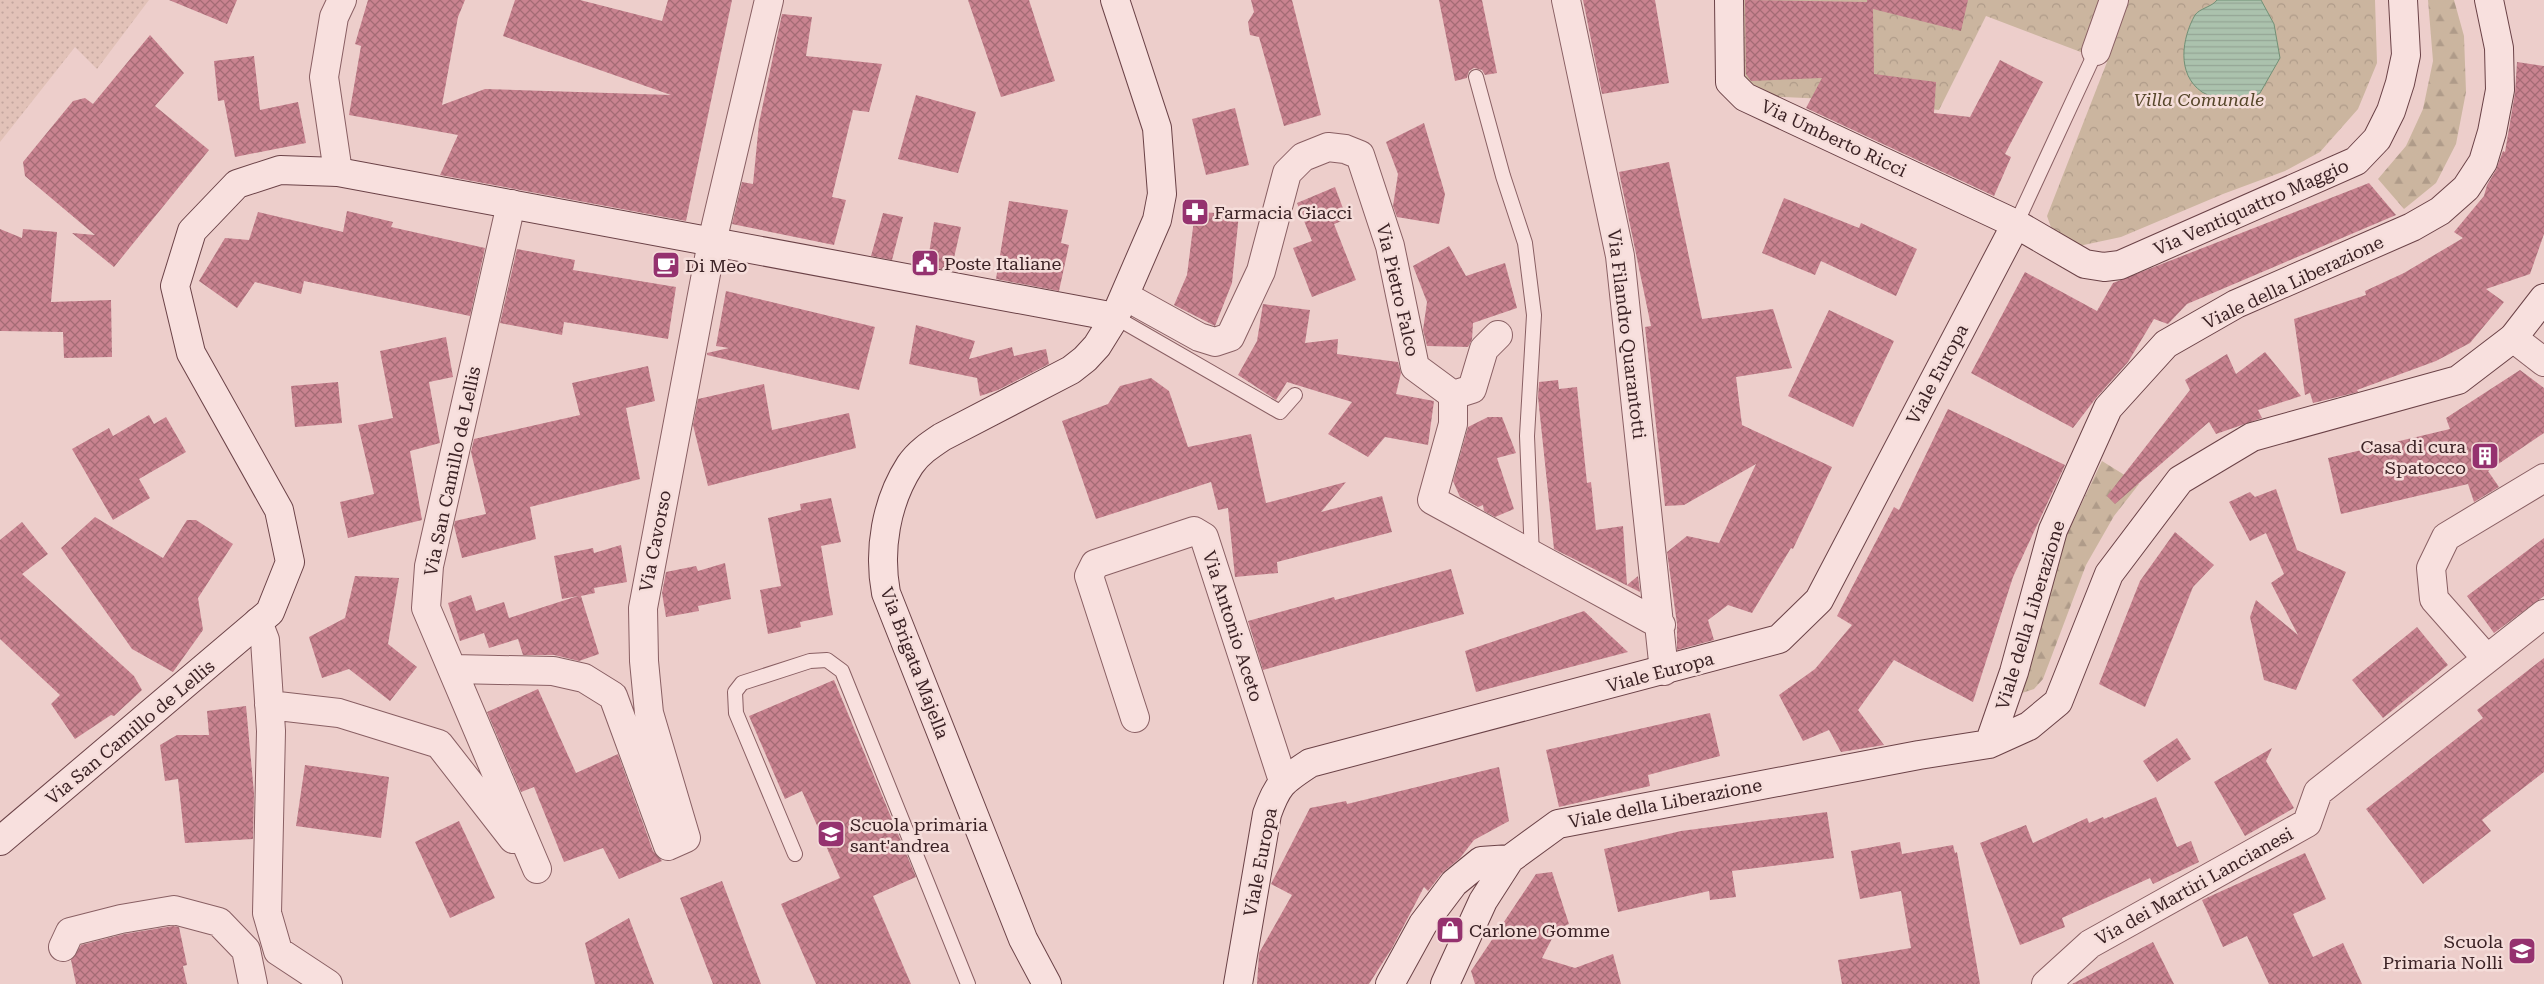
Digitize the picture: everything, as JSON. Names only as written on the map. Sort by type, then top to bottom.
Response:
[{"type":"street","points":[[338,172],[324,77],[334,17],[342,0]]},
{"type":"street","name":"Via Cavorso","points":[[453,669],[553,671],[584,678],[613,696],[668,846],[686,838],[649,713],[644,661],[643,608],[712,242],[769,0]]},
{"type":"street","name":"Via Brigata Majella","points":[[1047,984],[1023,939],[886,593],[881,568],[883,541],[900,484],[910,464],[924,448],[942,437],[1072,370],[1097,346],[1120,307],[1157,220],[1162,194],[1162,173],[1157,128],[1115,0]]},
{"type":"street","name":"Via Filandro Quarantotti","points":[[1566,0],[1620,256],[1664,671]]},
{"type":"street","name":"Via Umberto Ricci","points":[[1729,0],[1730,82],[1745,97],[2016,224]]},
{"type":"street","points":[[2096,51],[2114,0]]},
{"type":"street","name":"Via Ventiquattro Maggio","points":[[2016,224],[2084,264],[2104,267],[2120,265],[2356,161],[2377,139],[2391,111],[2400,82],[2406,55],[2403,0]]},
{"type":"street","name":"Viale della Liberazione","points":[[1510,859],[1558,824],[1919,755],[1989,744],[2014,672],[2053,530],[2108,408],[2166,344],[2236,304],[2412,227],[2440,211],[2466,188],[2483,162],[2492,132],[2500,90],[2499,48],[2489,0]]},
{"type":"street","name":"Via Pietro Falco","points":[[1120,307],[1199,338],[1215,342],[1230,337],[1260,271],[1287,173],[1303,157],[1328,147],[1345,149],[1360,155],[1390,246],[1415,367],[1453,395]]},
{"type":"street","name":"Via San Camillo de Lellis","points":[[0,841],[270,612],[290,562],[279,510],[191,353],[176,286],[192,231],[237,184],[280,170],[338,172],[712,242],[1120,307]]},
{"type":"street","name":"Via San Camillo de Lellis","points":[[269,705],[339,713],[439,744],[515,842],[533,860],[426,608],[429,566],[511,204]]},
{"type":"street","name":"Viale Europa","points":[[1238,984],[1261,838],[1275,790],[1283,781],[1310,763],[1778,640],[1819,600],[2016,224]]},
{"type":"street","points":[[1989,744],[2029,726],[2058,702],[2109,574],[2180,480],[2252,437],[2458,380],[2513,338],[2544,298]]},
{"type":"street","points":[[1498,335],[1484,349],[1472,389],[1453,395],[1453,424],[1432,500],[1660,625]]},
{"type":"street","points":[[2513,338],[2544,362]]},
{"type":"street","points":[[2487,659],[2434,598],[2431,568],[2446,538],[2544,478]]},
{"type":"street","name":"Via Antonio Aceto","points":[[1135,718],[1089,576],[1095,564],[1194,531],[1204,537],[1283,781]]},
{"type":"street","name":"Via dei Martiri Lancianesi","points":[[2046,984],[2090,944],[2307,823],[2318,792],[2544,614]]},
{"type":"street","points":[[258,622],[265,640],[271,731],[267,913],[278,952],[328,984]]},
{"type":"street","points":[[1390,984],[1423,924],[1454,882],[1482,861],[1510,859]]},
{"type":"street","points":[[1445,984],[1483,901],[1510,859]]},
{"type":"street","points":[[63,947],[70,932],[121,919],[174,910],[219,922],[246,950],[253,984]]},
{"type":"lane","points":[[2016,224],[2096,51]]},
{"type":"lane","points":[[1476,77],[1503,176],[1525,242],[1534,315],[1526,436],[1532,555]]},
{"type":"lane","points":[[1120,307],[1280,412],[1294,395]]},
{"type":"lane","points":[[795,854],[736,713],[735,692],[742,682],[810,662],[828,660],[842,671],[968,984]]},
{"type":"shaded area","points":[[0,0],[149,0],[97,69],[75,47],[0,142]]},
{"type":"shaded area","points":[[2217,0],[2261,0],[2274,24],[2280,58],[2260,93],[2239,104],[2202,92],[2188,76],[2185,66],[2184,55],[2187,34],[2195,15]]},
{"type":"green space","name":"Villa Comunale","points":[[1742,0],[2375,0],[2377,63],[2358,109],[2320,152],[2285,171],[2223,194],[2121,237],[2079,246],[2053,233],[2047,216],[2107,62],[1986,16],[1939,110],[1848,100],[1764,96],[1742,75]]},
{"type":"green space","points":[[2428,0],[2454,0],[2464,36],[2466,92],[2456,144],[2436,183],[2404,209],[2378,179],[2406,146],[2423,109],[2433,61]]},
{"type":"green space","points":[[2102,461],[2139,484],[2114,516],[2086,565],[2043,679],[2034,689],[2022,693],[2066,536]]},
{"type":"building","points":[[169,0],[237,0],[227,24]]},
{"type":"building","points":[[368,0],[465,0],[458,17],[442,105],[485,89],[671,95],[503,36],[515,0],[580,0],[662,21],[668,0],[732,0],[686,221],[440,175],[458,135],[349,115],[361,46],[355,44]]},
{"type":"building","points":[[968,0],[1029,0],[1055,81],[1001,97]]},
{"type":"building","points":[[1251,0],[1292,0],[1321,115],[1284,126],[1259,37],[1250,35],[1248,22],[1254,12]]},
{"type":"building","points":[[1439,0],[1482,0],[1497,73],[1485,75],[1482,70],[1474,68],[1469,71],[1467,78],[1455,81]]},
{"type":"building","points":[[1583,0],[1655,0],[1669,83],[1602,94]]},
{"type":"building","points":[[1745,0],[1867,2],[1867,0],[1968,0],[1961,31],[1873,9],[1874,74],[1936,82],[1934,113],[1970,117],[2000,60],[2043,82],[2005,154],[2011,157],[1994,196],[1806,108],[1822,78],[1751,81],[1746,74]]},
{"type":"building","points":[[782,14],[812,17],[806,56],[882,64],[869,112],[853,110],[832,197],[846,200],[834,245],[732,224],[742,182],[753,184],[759,123]]},
{"type":"building","points":[[150,35],[184,73],[155,106],[209,150],[114,267],[72,233],[95,235],[25,176],[23,162],[73,101],[85,98],[93,104]]},
{"type":"building","points":[[254,56],[260,110],[298,102],[306,143],[235,157],[224,100],[218,101],[214,61]]},
{"type":"building","points":[[2517,62],[2544,66],[2544,234],[2530,274],[2486,289],[2504,302],[2470,343],[2436,361],[2357,390],[2358,392],[2313,403],[2310,393],[2305,395],[2294,319],[2366,295],[2365,291],[2404,273],[2463,238],[2454,232],[2484,196],[2487,185],[2496,170],[2503,151],[2505,152],[2515,93]]},
{"type":"building","points":[[916,95],[976,112],[958,173],[898,159]]},
{"type":"building","points":[[1235,108],[1249,165],[1206,175],[1192,119]]},
{"type":"building","points":[[1424,123],[1445,194],[1439,224],[1397,217],[1393,206],[1398,174],[1386,142]]},
{"type":"building","points":[[1669,162],[1702,319],[1773,309],[1792,368],[1736,377],[1742,425],[1832,467],[1793,549],[1791,548],[1752,613],[1728,605],[1708,620],[1714,640],[1677,650],[1677,624],[1667,552],[1687,536],[1719,543],[1756,464],[1684,505],[1665,506],[1645,327],[1651,326],[1619,172]]},
{"type":"building","points":[[2369,183],[2396,215],[2187,304],[2168,324],[2154,319],[2128,362],[2096,398],[2073,428],[1971,373],[2025,272],[2097,311],[2113,283]]},
{"type":"building","points":[[1335,187],[1347,219],[1334,224],[1356,280],[1312,297],[1293,248],[1312,241],[1297,203]]},
{"type":"building","points":[[1784,198],[1859,228],[1861,223],[1917,249],[1896,296],[1821,261],[1815,275],[1762,253]]},
{"type":"building","points":[[1009,201],[1068,210],[1061,243],[1069,245],[1059,291],[996,279]]},
{"type":"building","points":[[347,211],[393,222],[391,227],[485,248],[470,316],[304,281],[301,294],[255,282],[237,308],[199,281],[225,238],[249,240],[258,212],[343,232]]},
{"type":"building","points":[[1195,212],[1239,214],[1232,283],[1215,326],[1174,305],[1187,275]]},
{"type":"building","points":[[883,213],[903,217],[892,260],[871,256]]},
{"type":"building","points":[[934,222],[961,227],[951,271],[927,266]]},
{"type":"building","points":[[0,229],[22,238],[23,229],[57,232],[51,302],[111,300],[112,357],[64,358],[63,332],[0,331]]},
{"type":"building","points":[[1449,246],[1466,276],[1505,263],[1517,308],[1473,323],[1472,340],[1468,347],[1427,346],[1423,330],[1427,302],[1413,266]]},
{"type":"building","points":[[517,249],[575,260],[573,270],[676,287],[668,339],[564,322],[562,335],[500,323]]},
{"type":"building","points":[[726,291],[875,327],[859,390],[707,355],[707,353],[729,348],[716,346]]},
{"type":"building","points":[[1263,304],[1310,310],[1305,343],[1338,339],[1337,354],[1398,362],[1401,373],[1396,394],[1434,401],[1428,445],[1385,437],[1368,457],[1328,434],[1352,402],[1287,382],[1276,400],[1238,375],[1257,341]]},
{"type":"building","points":[[1829,310],[1894,341],[1853,427],[1788,396]]},
{"type":"building","points":[[916,325],[975,341],[969,359],[1012,347],[1014,356],[1046,349],[1049,364],[998,390],[980,396],[977,378],[909,364]]},
{"type":"building","points":[[446,337],[453,377],[429,382],[440,443],[410,451],[422,520],[348,538],[340,502],[374,494],[358,425],[393,418],[380,351]]},
{"type":"building","points":[[2265,352],[2301,396],[2258,410],[2262,418],[2216,434],[2209,422],[2115,504],[2107,496],[2190,390],[2185,380],[2227,354],[2236,374]]},
{"type":"building","points":[[648,366],[655,401],[626,408],[640,479],[530,507],[536,539],[462,558],[454,526],[455,521],[486,514],[471,452],[474,439],[580,415],[572,383]]},
{"type":"building","points":[[2520,370],[2544,388],[2544,433],[2488,471],[2499,487],[2474,502],[2468,484],[2341,514],[2328,458],[2450,429],[2446,418]]},
{"type":"building","points":[[1151,378],[1169,391],[1188,447],[1251,434],[1266,503],[1346,482],[1321,512],[1382,496],[1392,532],[1277,562],[1278,573],[1235,577],[1228,508],[1218,510],[1211,482],[1096,519],[1062,421],[1108,404],[1120,386]]},
{"type":"building","points":[[1558,380],[1559,389],[1577,387],[1587,483],[1591,482],[1596,530],[1623,526],[1627,585],[1638,576],[1640,592],[1554,549],[1538,397],[1539,382]]},
{"type":"building","points":[[338,382],[342,423],[295,427],[291,386]]},
{"type":"building","points":[[764,384],[772,430],[849,413],[856,448],[708,486],[693,425],[698,399]]},
{"type":"building","points":[[1948,409],[2065,465],[2013,577],[1973,702],[1894,660],[1858,710],[1884,745],[1841,752],[1829,730],[1803,741],[1779,695],[1815,669],[1852,625],[1837,616],[1894,507],[1899,510]]},
{"type":"building","points":[[149,415],[154,424],[166,417],[186,452],[139,479],[150,498],[113,520],[72,449],[109,428],[113,436]]},
{"type":"building","points":[[1488,417],[1502,417],[1516,453],[1497,458],[1514,509],[1495,517],[1484,511],[1483,505],[1478,507],[1460,497],[1453,481],[1468,427]]},
{"type":"building","points":[[2276,489],[2297,550],[2346,572],[2296,690],[2264,680],[2250,617],[2256,600],[2298,635],[2271,583],[2284,574],[2266,533],[2250,541],[2229,502],[2250,492],[2255,497]]},
{"type":"building","points":[[831,498],[841,542],[821,546],[833,615],[800,622],[801,627],[768,634],[760,590],[781,586],[768,518],[801,510],[800,504]]},
{"type":"building","points":[[95,517],[163,558],[187,520],[196,520],[233,544],[198,598],[203,630],[173,672],[132,649],[61,548]]},
{"type":"building","points":[[22,522],[48,554],[22,574],[134,676],[142,690],[114,716],[111,715],[75,739],[51,704],[60,695],[0,639],[0,540]]},
{"type":"building","points":[[2175,532],[2214,565],[2193,587],[2145,707],[2099,684],[2140,581]]},
{"type":"building","points":[[2544,538],[2544,596],[2494,633],[2467,596]]},
{"type":"building","points":[[621,545],[627,582],[594,588],[595,593],[581,596],[599,654],[579,661],[554,655],[523,655],[518,639],[489,648],[484,633],[460,641],[448,603],[471,595],[476,611],[504,602],[509,618],[578,596],[562,599],[554,556],[593,548],[594,553]]},
{"type":"building","points":[[725,563],[731,599],[698,606],[699,611],[666,617],[662,593],[666,572],[696,566],[698,571]]},
{"type":"building","points":[[1451,569],[1464,614],[1263,670],[1248,621],[1334,597],[1335,600]]},
{"type":"building","points":[[355,576],[399,578],[388,644],[417,667],[390,701],[349,669],[322,678],[309,637],[345,618]]},
{"type":"building","points":[[1584,611],[1628,652],[1476,692],[1465,651]]},
{"type":"building","points":[[2417,627],[2448,665],[2383,718],[2352,680]]},
{"type":"building","points":[[2544,658],[2544,772],[2482,820],[2491,831],[2423,884],[2366,809],[2483,718],[2477,710]]},
{"type":"building","points":[[834,680],[916,877],[873,896],[911,984],[816,984],[781,904],[840,878],[802,791],[785,799],[749,716]]},
{"type":"building","points":[[538,689],[576,773],[618,754],[653,851],[662,861],[619,879],[603,848],[564,862],[534,787],[521,792],[487,712]]},
{"type":"building","points":[[246,706],[254,793],[253,839],[185,843],[178,779],[165,781],[160,745],[177,735],[209,735],[207,711]]},
{"type":"building","points":[[1710,713],[1720,756],[1648,775],[1650,786],[1559,807],[1546,750]]},
{"type":"building","points":[[2177,738],[2191,759],[2157,782],[2143,761]]},
{"type":"building","points":[[2272,748],[2266,761],[2294,808],[2245,836],[2214,782]]},
{"type":"building","points":[[305,765],[389,777],[381,838],[296,826]]},
{"type":"building","points":[[1499,767],[1509,821],[1474,840],[1460,858],[1442,873],[1428,891],[1424,887],[1392,948],[1369,984],[1257,984],[1259,953],[1292,895],[1271,884],[1310,808],[1346,801],[1347,804]]},
{"type":"building","points":[[2156,797],[2177,847],[2191,841],[2199,862],[2153,884],[2150,878],[2062,918],[2065,927],[2020,945],[1980,843],[2026,825],[2033,843],[2087,818],[2089,823],[2103,817],[2104,819]]},
{"type":"building","points":[[1827,812],[1834,858],[1732,871],[1736,897],[1710,900],[1709,891],[1618,912],[1604,849],[1681,831]]},
{"type":"building","points":[[459,821],[495,898],[450,918],[415,842]]},
{"type":"building","points":[[1900,842],[1902,854],[1953,845],[1955,853],[1957,852],[1980,984],[1842,984],[1838,960],[1911,948],[1901,891],[1860,899],[1851,851]]},
{"type":"building","points":[[2305,853],[2326,899],[2293,914],[2313,957],[2343,943],[2362,984],[2269,984],[2247,936],[2223,947],[2202,900]]},
{"type":"building","points":[[1552,872],[1569,924],[1557,929],[1542,958],[1575,968],[1613,954],[1621,984],[1475,984],[1471,971],[1536,874]]},
{"type":"building","points":[[722,881],[761,984],[713,984],[680,898]]},
{"type":"building","points":[[629,918],[654,984],[595,984],[585,943]]},
{"type":"building","points":[[173,926],[179,927],[187,965],[183,966],[187,984],[76,984],[71,960],[81,945],[124,934]]},
{"type":"building","points":[[2153,942],[2174,984],[2072,984]]},
{"type":"place","name":"Farmacia Giacci","points":[[1195,212]]},
{"type":"place","name":"Poste Italiane","points":[[925,263]]},
{"type":"place","name":"Di Meo","points":[[666,265]]},
{"type":"place","name":"Casa di cura Spatocco","points":[[2485,456]]},
{"type":"place","name":"Scuola primaria sant'andrea","points":[[831,834]]},
{"type":"place","name":"Carlone Gomme","points":[[1450,930]]},
{"type":"place","name":"Scuola Primaria Nolli","points":[[2522,951]]}]
